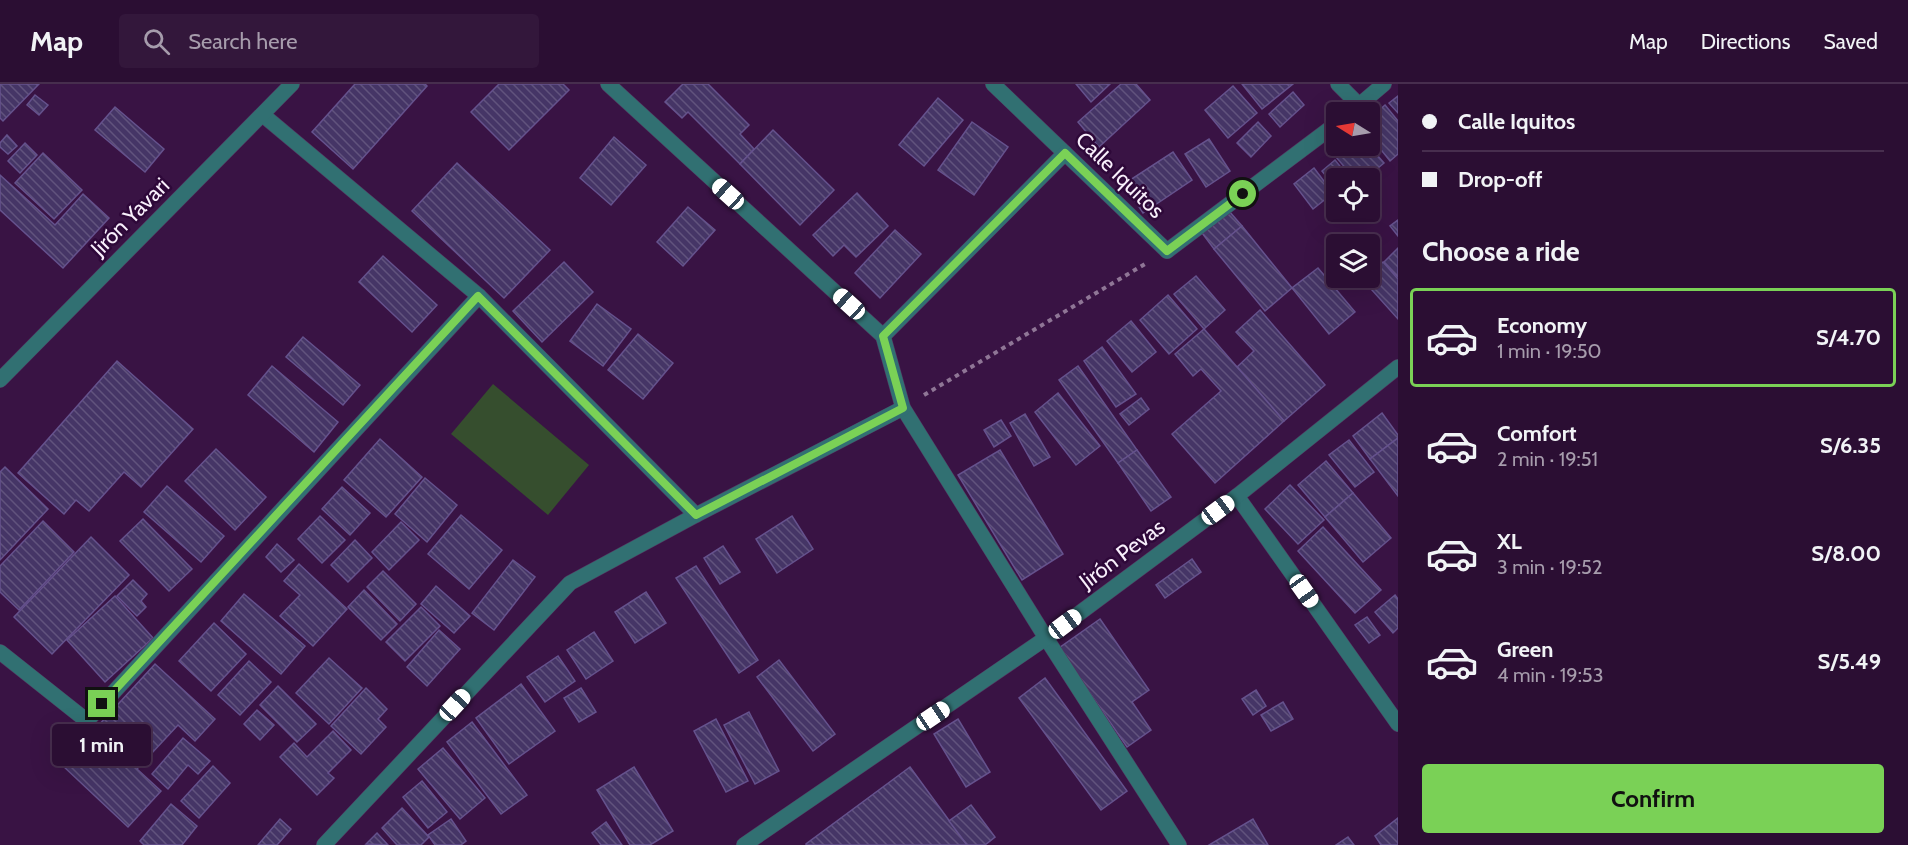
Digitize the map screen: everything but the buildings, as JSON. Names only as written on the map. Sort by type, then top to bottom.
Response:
[{"type":"street","name":"Jirón Yavari","points":[[0,380],[292,84]]},
{"type":"street","points":[[608,84],[883,336],[903,408],[1046,638],[1179,845]]},
{"type":"street","name":"Calle Iquitos","points":[[993,84],[1167,251],[1326,132]]},
{"type":"street","points":[[1338,84],[1350,102]]},
{"type":"street","points":[[1363,102],[1384,84]]},
{"type":"street","points":[[263,115],[478,296],[696,515]]},
{"type":"street","points":[[883,336],[1065,153]]},
{"type":"street","points":[[0,652],[87,721],[478,296]]},
{"type":"street","name":"Jirón Pevas","points":[[744,845],[1046,638],[1237,495],[1398,367]]},
{"type":"street","points":[[324,845],[570,583],[903,408]]},
{"type":"street","points":[[1237,495],[1398,724]]},
{"type":"path","points":[[903,408],[1167,251]]},
{"type":"green space","points":[[493,384],[589,465],[548,515],[451,434]]},
{"type":"route","points":[[102,704],[478,296],[696,515],[903,408],[883,336],[1065,153],[1167,251],[1243,194]]}]
